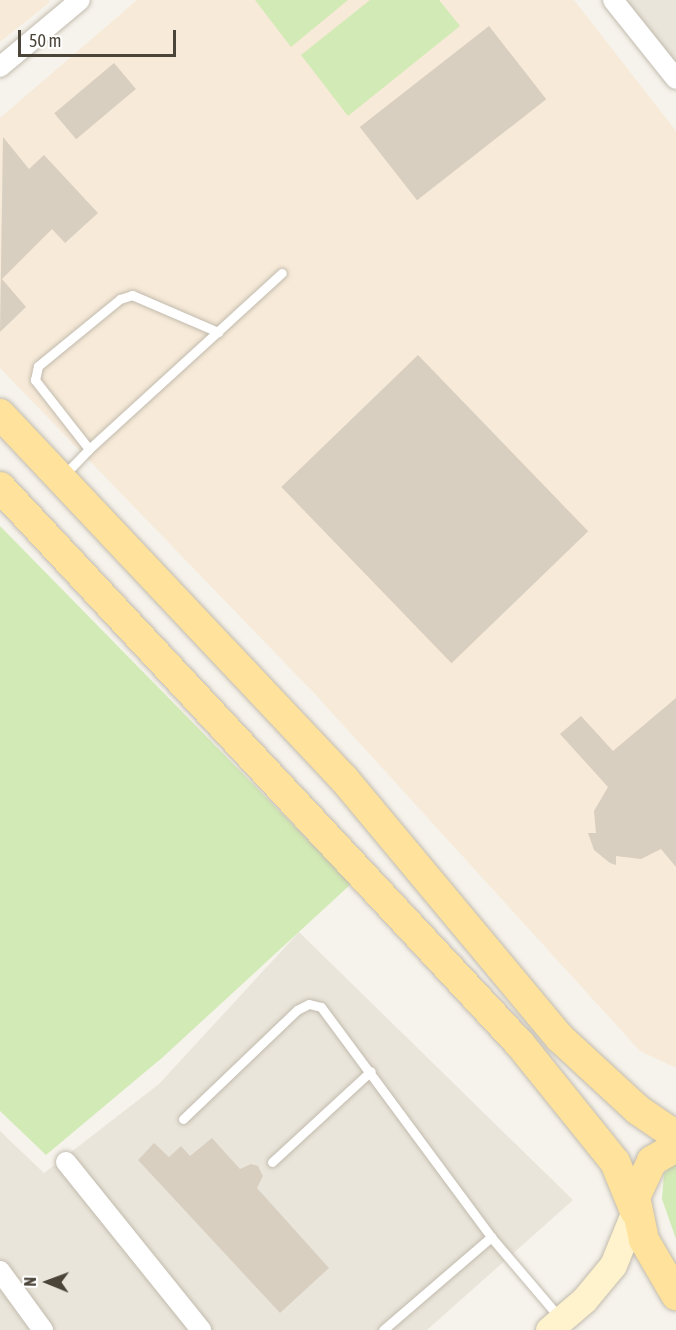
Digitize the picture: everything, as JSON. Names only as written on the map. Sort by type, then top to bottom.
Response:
[{"type":"main road","points":[[0,414],[344,779],[560,1038],[638,1110],[676,1136]]},
{"type":"main road","points":[[0,487],[520,1044],[615,1162],[652,1259],[676,1295]]},
{"type":"main road","points":[[555,1325],[584,1300],[612,1265],[635,1211],[644,1172],[662,1153],[676,1147]]},
{"type":"street","points":[[0,67],[81,0]]},
{"type":"street","points":[[613,0],[675,77]]},
{"type":"street","points":[[66,1162],[201,1330]]},
{"type":"street","points":[[1,1276],[43,1330]]},
{"type":"lane","points":[[60,478],[282,273]]},
{"type":"lane","points":[[89,449],[35,380],[38,366],[120,299],[132,295],[218,332]]},
{"type":"lane","points":[[183,1119],[297,1010],[309,1004],[321,1007],[555,1325]]},
{"type":"lane","points":[[272,1162],[370,1071]]},
{"type":"lane","points":[[383,1330],[491,1238]]},
{"type":"shaded area","points":[[0,0],[48,0],[50,2],[0,42]]},
{"type":"shaded area","points":[[137,0],[574,0],[676,131],[676,1068],[640,1051],[314,693],[0,368],[0,118]]},
{"type":"shaded area","points":[[615,0],[676,0],[676,73]]},
{"type":"shaded area","points":[[299,932],[573,1200],[427,1330],[0,1330],[0,1131],[44,1173],[159,1084]]},
{"type":"green space","points":[[255,0],[348,0],[291,47]]},
{"type":"green space","points":[[370,0],[439,0],[460,26],[348,116],[301,55]]},
{"type":"green space","points":[[0,526],[351,884],[163,1057],[46,1155],[0,1111]]},
{"type":"green space","points":[[676,1160],[676,1239],[662,1199],[664,1174]]},
{"type":"building","points":[[489,26],[546,99],[417,200],[360,127]]},
{"type":"building","points":[[114,63],[136,89],[76,139],[54,113]]},
{"type":"building","points":[[3,137],[29,169],[44,155],[98,213],[65,243],[52,229],[2,279],[26,307],[0,332]]},
{"type":"building","points":[[418,355],[588,531],[452,663],[281,487]]},
{"type":"building","points":[[676,698],[676,867],[661,849],[641,859],[616,856],[616,865],[610,863],[594,850],[588,833],[596,833],[594,811],[608,787],[560,734],[581,716],[613,751]]},
{"type":"building","points":[[212,1138],[240,1169],[251,1164],[258,1166],[263,1176],[257,1188],[329,1268],[280,1313],[138,1160],[154,1143],[169,1157],[181,1146],[190,1156]]}]
